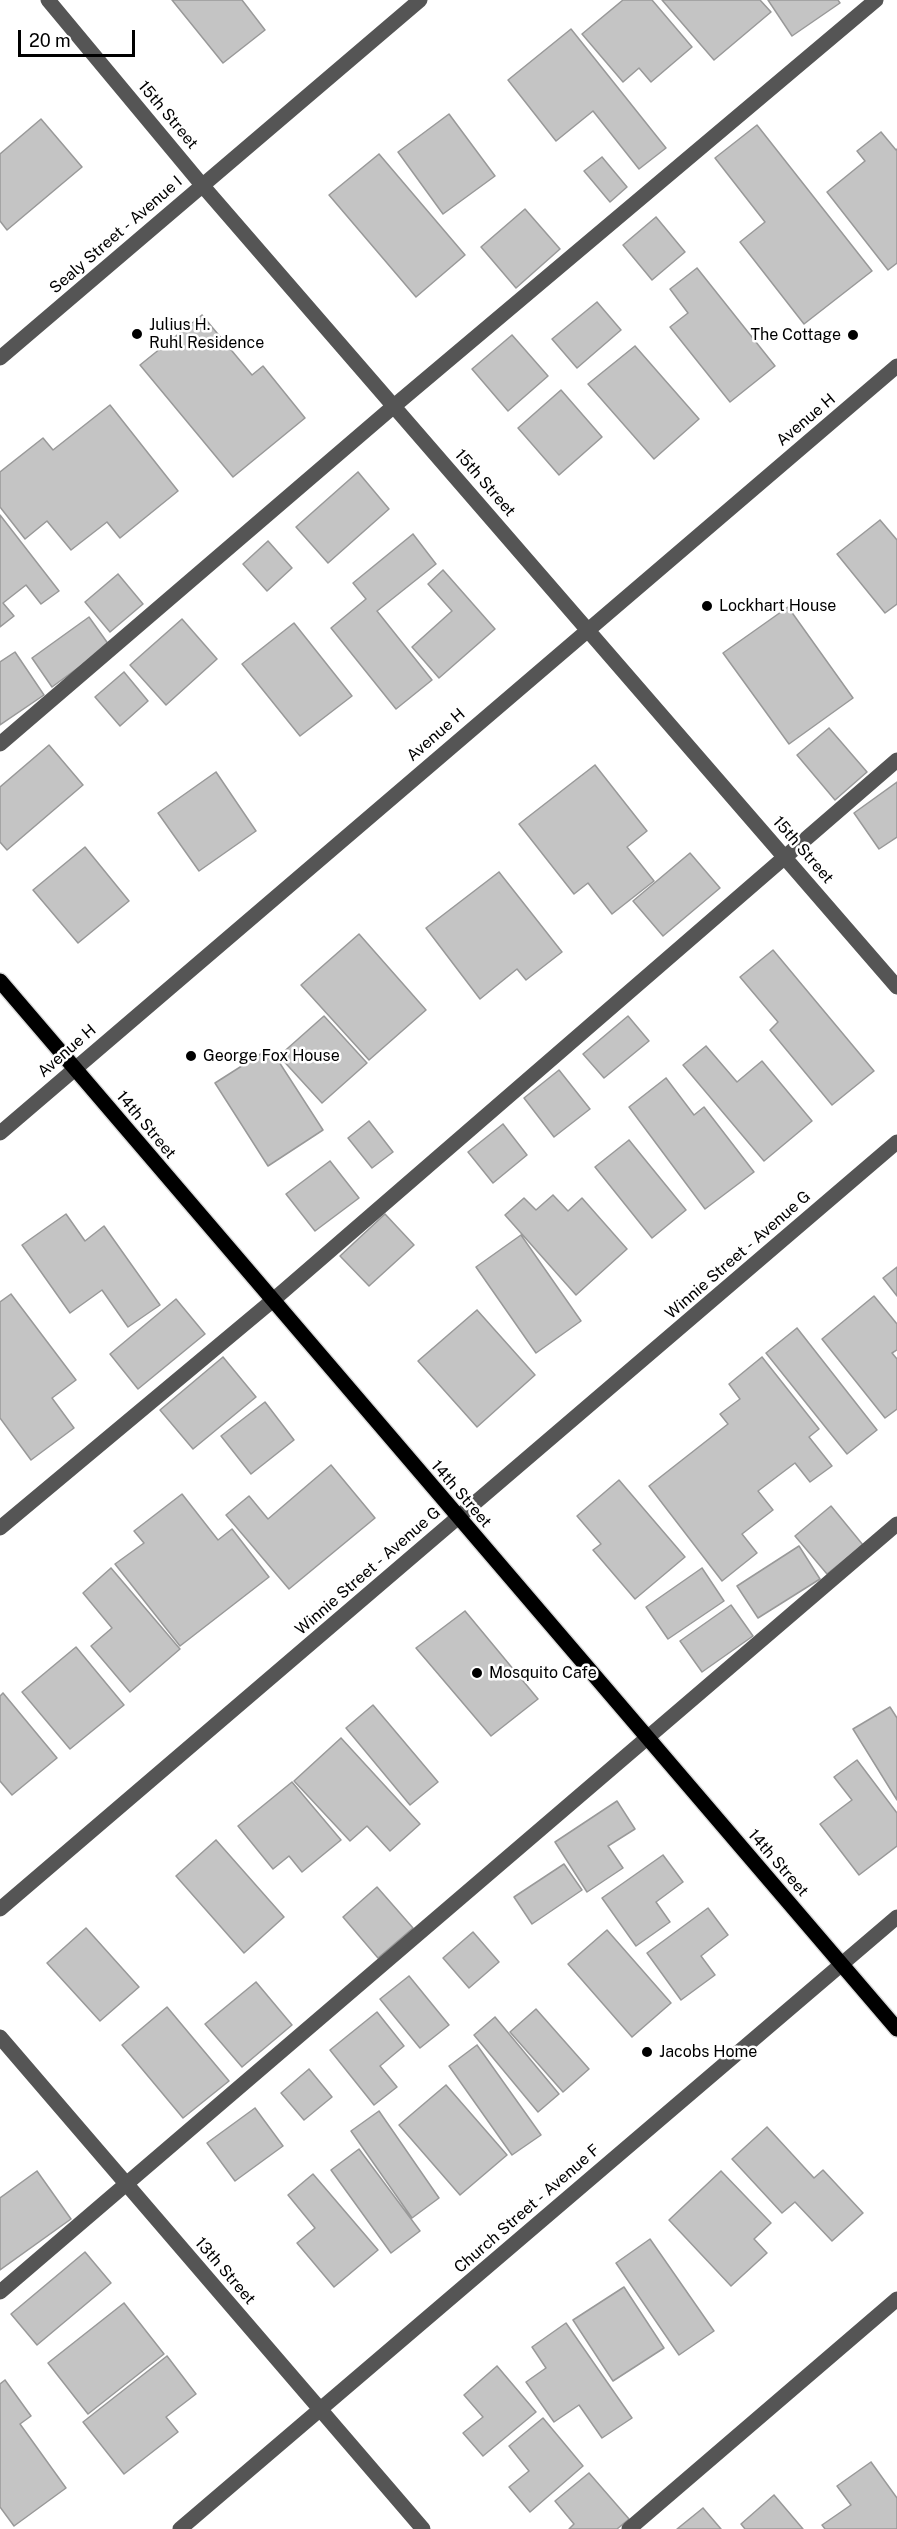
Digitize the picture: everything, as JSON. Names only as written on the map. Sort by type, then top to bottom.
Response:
[{"type":"main road","name":"14th Street","points":[[0,981],[897,2029]]},
{"type":"street","name":"15th Street","points":[[48,0],[202,184],[897,987]]},
{"type":"street","name":"Sealy Street - Avenue I","points":[[0,358],[420,0]]},
{"type":"street","points":[[0,744],[394,406],[876,0]]},
{"type":"street","name":"Avenue H","points":[[0,1133],[897,366]]},
{"type":"street","points":[[0,1528],[272,1301],[897,760]]},
{"type":"street","name":"Winnie Street - Avenue G","points":[[0,1909],[897,1142]]},
{"type":"street","points":[[0,2292],[897,1524]]},
{"type":"street","name":"Church Street - Avenue F","points":[[180,2529],[897,1917]]},
{"type":"street","name":"13th Street","points":[[0,2037],[423,2529]]},
{"type":"street","points":[[629,2529],[897,2299]]},
{"type":"building","points":[[172,0],[242,0],[265,30],[223,63]]},
{"type":"building","points":[[623,0],[652,0],[692,47],[651,82],[639,68],[623,82],[582,34]]},
{"type":"building","points":[[662,0],[760,0],[771,12],[714,60]]},
{"type":"building","points":[[768,0],[838,0],[840,3],[792,36]]},
{"type":"building","points":[[571,29],[666,148],[639,169],[593,111],[556,141],[508,80]]},
{"type":"building","points":[[449,114],[495,176],[443,214],[398,152]]},
{"type":"building","points":[[41,119],[82,167],[7,230],[0,221],[0,154]]},
{"type":"building","points":[[757,125],[872,271],[804,324],[740,242],[765,222],[715,158]]},
{"type":"building","points":[[881,132],[897,149],[897,263],[888,270],[827,192],[865,161],[857,151]]},
{"type":"building","points":[[379,154],[465,255],[416,297],[329,195]]},
{"type":"building","points":[[602,157],[627,187],[610,202],[584,171]]},
{"type":"building","points":[[525,209],[560,249],[516,288],[481,247]]},
{"type":"building","points":[[656,217],[685,252],[652,280],[623,245]]},
{"type":"building","points":[[697,268],[775,366],[730,402],[670,327],[688,313],[670,289]]},
{"type":"building","points":[[597,302],[621,330],[577,368],[552,339]]},
{"type":"building","points":[[202,315],[252,375],[263,366],[305,418],[233,477],[140,365]]},
{"type":"building","points":[[512,335],[548,376],[508,411],[472,369]]},
{"type":"building","points":[[635,346],[699,419],[654,459],[588,384]]},
{"type":"building","points":[[561,390],[602,437],[559,475],[518,428]]},
{"type":"building","points":[[110,405],[178,491],[120,538],[107,522],[71,550],[47,521],[25,539],[0,507],[0,472],[43,438],[53,450]]},
{"type":"building","points":[[358,472],[389,509],[328,563],[296,527]]},
{"type":"building","points":[[0,515],[59,591],[41,604],[26,585],[3,603],[14,616],[0,627]]},
{"type":"building","points":[[880,520],[897,540],[897,604],[885,613],[837,554]]},
{"type":"building","points":[[413,534],[436,564],[377,611],[432,680],[396,709],[331,628],[366,599],[353,583]]},
{"type":"building","points":[[268,541],[292,568],[267,591],[243,564]]},
{"type":"building","points":[[443,570],[495,629],[439,678],[412,647],[452,611],[428,584]]},
{"type":"building","points":[[118,574],[143,604],[110,632],[85,602]]},
{"type":"building","points":[[788,607],[853,698],[789,744],[723,653]]},
{"type":"building","points":[[89,617],[109,645],[52,687],[32,658]]},
{"type":"building","points":[[182,619],[217,659],[166,705],[130,665]]},
{"type":"building","points":[[294,623],[352,696],[300,736],[242,664]]},
{"type":"building","points":[[15,652],[44,695],[0,725],[0,662]]},
{"type":"building","points":[[124,672],[148,701],[120,726],[95,697]]},
{"type":"building","points":[[829,728],[867,772],[835,800],[797,755]]},
{"type":"building","points":[[49,745],[83,785],[7,850],[0,842],[0,787]]},
{"type":"building","points":[[595,765],[647,831],[627,847],[654,881],[612,914],[588,883],[574,894],[519,824]]},
{"type":"building","points":[[216,772],[256,831],[199,871],[158,813]]},
{"type":"building","points":[[897,782],[897,837],[879,849],[854,813]]},
{"type":"building","points":[[85,847],[129,901],[78,943],[33,890]]},
{"type":"building","points":[[690,853],[720,888],[663,936],[633,901]]},
{"type":"building","points":[[499,872],[562,952],[526,980],[517,969],[480,999],[426,928]]},
{"type":"building","points":[[359,934],[426,1010],[369,1060],[301,985]]},
{"type":"building","points":[[773,950],[874,1071],[832,1105],[770,1030],[778,1022],[740,977]]},
{"type":"building","points":[[324,1016],[367,1063],[322,1103],[279,1056]]},
{"type":"building","points":[[628,1016],[649,1041],[604,1078],[583,1054]]},
{"type":"building","points":[[706,1046],[737,1082],[762,1061],[812,1121],[764,1161],[683,1065]]},
{"type":"building","points":[[270,1048],[323,1130],[268,1166],[215,1083]]},
{"type":"building","points":[[559,1070],[590,1109],[554,1137],[524,1098]]},
{"type":"building","points":[[666,1078],[694,1115],[704,1107],[754,1172],[705,1209],[629,1107]]},
{"type":"building","points":[[369,1121],[393,1152],[372,1168],[348,1138]]},
{"type":"building","points":[[503,1124],[527,1155],[493,1183],[468,1152]]},
{"type":"building","points":[[629,1140],[686,1210],[652,1238],[595,1167]]},
{"type":"building","points":[[330,1161],[359,1198],[315,1231],[286,1194]]},
{"type":"building","points":[[553,1195],[568,1211],[582,1198],[627,1249],[576,1295],[505,1215],[524,1198],[536,1210]]},
{"type":"building","points":[[66,1214],[85,1241],[104,1226],[160,1305],[128,1327],[102,1290],[70,1313],[22,1245]]},
{"type":"building","points":[[385,1214],[414,1245],[369,1286],[340,1256]]},
{"type":"building","points":[[521,1235],[581,1321],[536,1353],[476,1267]]},
{"type":"building","points":[[897,1267],[897,1296],[883,1278]]},
{"type":"building","points":[[11,1294],[76,1380],[52,1398],[74,1428],[31,1460],[0,1418],[0,1302]]},
{"type":"building","points":[[874,1296],[897,1324],[897,1350],[892,1353],[897,1359],[897,1409],[885,1418],[822,1339]]},
{"type":"building","points":[[176,1299],[205,1334],[138,1389],[110,1354]]},
{"type":"building","points":[[477,1310],[535,1375],[477,1427],[418,1361]]},
{"type":"building","points":[[797,1328],[877,1430],[847,1454],[766,1353]]},
{"type":"building","points":[[223,1357],[256,1397],[193,1449],[160,1410]]},
{"type":"building","points":[[762,1357],[819,1429],[809,1437],[832,1466],[810,1482],[795,1463],[758,1491],[773,1510],[742,1534],[757,1553],[722,1581],[649,1486],[728,1424],[720,1414],[740,1399],[729,1384]]},
{"type":"building","points":[[265,1402],[294,1440],[251,1474],[221,1436]]},
{"type":"building","points":[[331,1465],[375,1518],[289,1589],[226,1515],[249,1496],[268,1519]]},
{"type":"building","points":[[619,1480],[685,1557],[635,1599],[593,1550],[601,1544],[577,1516]]},
{"type":"building","points":[[182,1494],[218,1540],[232,1529],[269,1577],[180,1646],[115,1564],[144,1543],[134,1531]]},
{"type":"building","points":[[831,1506],[863,1545],[827,1574],[795,1536]]},
{"type":"building","points":[[799,1546],[820,1579],[758,1618],[737,1586]]},
{"type":"building","points":[[111,1568],[180,1649],[130,1692],[91,1646],[112,1628],[83,1593]]},
{"type":"building","points":[[702,1568],[724,1601],[668,1639],[646,1607]]},
{"type":"building","points":[[731,1605],[753,1636],[702,1672],[680,1641]]},
{"type":"building","name":"Mosquito Cafe","points":[[465,1611],[538,1699],[491,1736],[416,1648]]},
{"type":"building","points":[[76,1647],[124,1705],[70,1749],[22,1692]]},
{"type":"building","points":[[3,1693],[57,1758],[12,1795],[0,1781],[0,1696]]},
{"type":"building","points":[[373,1705],[438,1782],[410,1805],[346,1728]]},
{"type":"building","points":[[890,1707],[897,1718],[897,1800],[853,1729]]},
{"type":"building","points":[[341,1738],[420,1824],[390,1851],[367,1826],[350,1841],[294,1781]]},
{"type":"building","points":[[857,1760],[897,1813],[897,1846],[859,1875],[820,1824],[852,1800],[834,1777]]},
{"type":"building","points":[[292,1782],[341,1840],[302,1872],[289,1856],[273,1869],[238,1826]]},
{"type":"building","points":[[617,1801],[635,1829],[608,1846],[623,1868],[587,1892],[555,1842]]},
{"type":"building","points":[[216,1840],[284,1917],[244,1953],[176,1876]]},
{"type":"building","points":[[663,1855],[683,1882],[656,1902],[670,1922],[636,1946],[602,1898]]},
{"type":"building","points":[[564,1864],[582,1890],[532,1924],[514,1897]]},
{"type":"building","points":[[377,1887],[413,1928],[378,1958],[343,1917]]},
{"type":"building","points":[[708,1908],[728,1935],[701,1956],[715,1975],[681,2000],[647,1953]]},
{"type":"building","points":[[86,1928],[139,1987],[100,2021],[47,1963]]},
{"type":"building","points":[[607,1930],[671,2003],[632,2037],[568,1964]]},
{"type":"building","points":[[473,1932],[499,1962],[469,1988],[443,1958]]},
{"type":"building","points":[[409,1976],[449,2025],[420,2048],[380,1999]]},
{"type":"building","points":[[256,1982],[292,2025],[242,2067],[205,2024]]},
{"type":"building","points":[[167,2007],[229,2081],[183,2118],[122,2045]]},
{"type":"building","points":[[536,2009],[589,2069],[563,2092],[510,2032]]},
{"type":"building","points":[[377,2012],[404,2046],[380,2066],[397,2087],[374,2105],[330,2050]]},
{"type":"building","points":[[495,2017],[559,2094],[538,2112],[474,2035]]},
{"type":"building","points":[[477,2045],[541,2135],[512,2155],[449,2066]]},
{"type":"building","points":[[309,2069],[332,2097],[304,2120],[281,2093]]},
{"type":"building","points":[[446,2085],[507,2155],[460,2195],[399,2125]]},
{"type":"building","points":[[255,2108],[283,2146],[235,2181],[207,2143]]},
{"type":"building","points":[[379,2111],[439,2198],[412,2218],[351,2131]]},
{"type":"building","points":[[767,2127],[814,2178],[823,2170],[863,2213],[832,2241],[795,2202],[782,2213],[732,2159]]},
{"type":"building","points":[[359,2149],[420,2231],[391,2253],[331,2170]]},
{"type":"building","points":[[37,2171],[71,2219],[0,2270],[0,2198]]},
{"type":"building","points":[[721,2171],[771,2223],[754,2239],[767,2253],[731,2286],[669,2220]]},
{"type":"building","points":[[313,2174],[378,2250],[334,2287],[297,2243],[315,2228],[288,2195]]},
{"type":"building","points":[[650,2239],[714,2331],[679,2355],[616,2263]]},
{"type":"building","points":[[85,2252],[111,2283],[37,2345],[11,2314]]},
{"type":"building","points":[[624,2287],[664,2348],[613,2381],[573,2320]]},
{"type":"building","points":[[124,2303],[164,2354],[88,2414],[48,2363]]},
{"type":"building","points":[[566,2323],[632,2418],[602,2438],[579,2405],[554,2422],[526,2382],[546,2368],[532,2347]]},
{"type":"building","points":[[167,2356],[196,2394],[166,2417],[178,2432],[124,2474],[83,2422]]},
{"type":"building","points":[[497,2366],[536,2412],[483,2456],[463,2433],[483,2417],[464,2395]]},
{"type":"building","points":[[5,2380],[31,2416],[20,2424],[66,2488],[14,2526],[0,2507],[0,2384]]},
{"type":"building","points":[[543,2418],[583,2466],[530,2512],[509,2487],[529,2471],[509,2446]]},
{"type":"building","points":[[871,2462],[897,2498],[897,2529],[825,2529],[822,2525],[851,2505],[837,2486]]},
{"type":"building","points":[[589,2473],[629,2519],[617,2529],[569,2529],[574,2524],[555,2501]]},
{"type":"building","points":[[774,2495],[803,2529],[745,2529],[741,2524]]},
{"type":"building","points":[[703,2508],[721,2529],[677,2529]]},
{"type":"place","name":"Julius H. Ruhl Residence","points":[[137,334]]},
{"type":"place","name":"The Cottage","points":[[853,335]]},
{"type":"place","name":"Lockhart House","points":[[707,606]]},
{"type":"place","name":"George Fox House","points":[[191,1056]]},
{"type":"place","name":"Mosquito Cafe","points":[[477,1673]]},
{"type":"place","name":"Jacobs Home","points":[[647,2052]]}]
